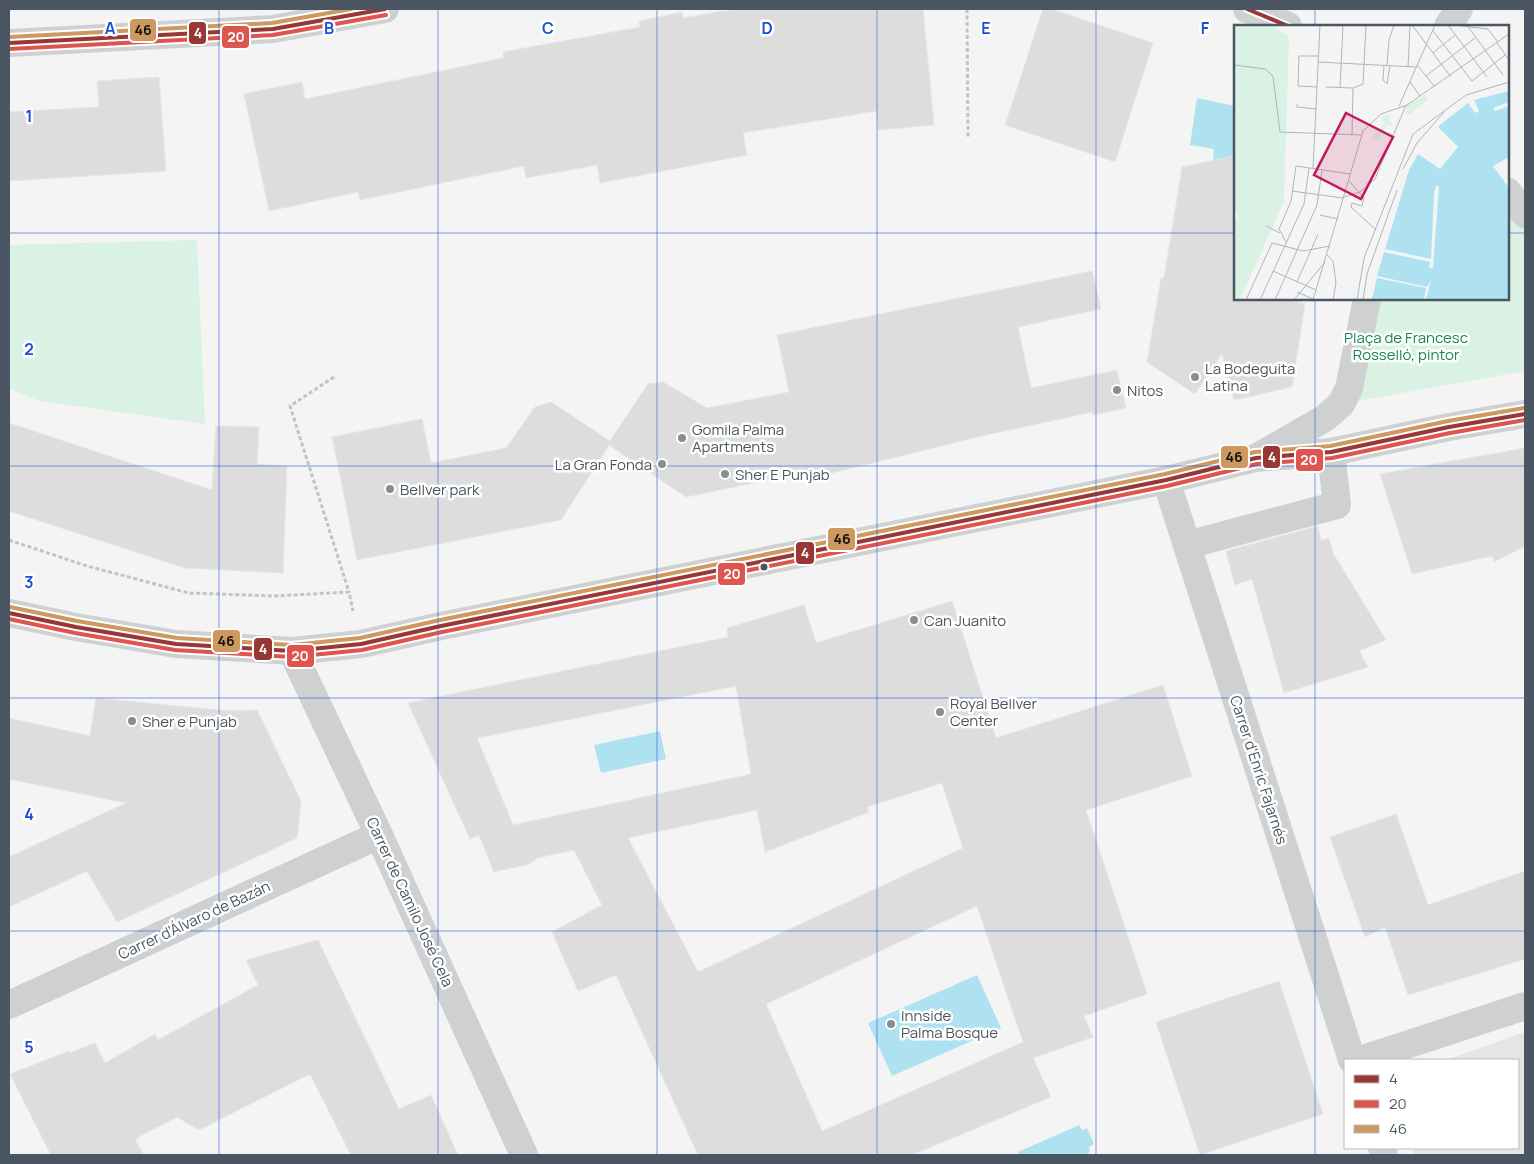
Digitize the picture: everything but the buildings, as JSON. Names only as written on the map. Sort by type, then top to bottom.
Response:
[{"type":"street","points":[[9,42],[273,29],[385,9]]},
{"type":"street","points":[[1247,9],[1286,25]]},
{"type":"street","points":[[1449,25],[1459,9]]},
{"type":"street","points":[[1509,193],[1525,214]]},
{"type":"street","points":[[1256,458],[1325,418],[1341,404],[1349,388],[1367,300]]},
{"type":"street","points":[[9,613],[76,627],[176,644],[292,651],[361,644],[460,622],[1166,480],[1256,458],[1331,452],[1449,427],[1525,414]]},
{"type":"street","points":[[1187,544],[1337,505],[1331,452]]},
{"type":"street","name":"Carrer d'Enric Fajarnés","points":[[1166,480],[1352,1059]]},
{"type":"street","name":"Carrer de Camilo José Cela","points":[[292,651],[379,835],[524,1155]]},
{"type":"street","name":"Carrer d'Álvaro de Bazán","points":[[9,1005],[379,835]]},
{"type":"street","points":[[1363,1059],[1525,1006]]},
{"type":"path","points":[[967,9],[968,138]]},
{"type":"path","points":[[334,377],[290,406],[349,592],[361,644]]},
{"type":"path","points":[[9,540],[87,566],[189,593],[274,596],[349,592]]},
{"type":"shaded area","points":[[1525,1032],[1525,1155],[1415,1155],[1412,1149],[1519,1149],[1519,1059],[1449,1059]]},
{"type":"green space","name":"Plaça de Francesc Rosselló, pintor","points":[[1509,193],[1525,214],[1525,371],[1341,404],[1367,300],[1509,300]]},
{"type":"green space","points":[[197,240],[205,424],[39,401],[9,388],[9,245]]},
{"type":"water","points":[[1197,98],[1234,106],[1234,156],[1213,161],[1214,149],[1190,145]]},
{"type":"water","points":[[660,731],[666,759],[601,773],[594,745]]},
{"type":"water","points":[[977,975],[1001,1028],[892,1076],[868,1023]]},
{"type":"water","points":[[1079,1125],[1082,1130],[1087,1128],[1094,1144],[1089,1147],[1090,1152],[1084,1155],[1019,1155],[1018,1152]]},
{"type":"transit line","name":"46","points":[[9,37],[272,23],[351,9]]},
{"type":"transit line","name":"4","points":[[9,43],[273,29],[385,9]]},
{"type":"transit line","name":"4","points":[[1247,9],[1286,25]]},
{"type":"transit line","name":"20","points":[[9,49],[273,35],[386,15]]},
{"type":"transit line","name":"46","points":[[10,607],[77,621],[177,638],[292,645],[360,638],[440,620],[1165,474],[1255,452],[1330,446],[1448,421],[1524,408]]},
{"type":"transit line","name":"4","points":[[9,613],[76,627],[176,644],[292,651],[361,644],[441,626],[1166,480],[1256,458],[1331,452],[1449,427],[1525,414]]},
{"type":"transit line","name":"20","points":[[9,619],[75,633],[175,650],[292,657],[362,650],[442,632],[1167,486],[1257,464],[1332,458],[1450,433],[1525,420]]},
{"type":"place","name":"La Bodeguita Latina","points":[[1195,377]]},
{"type":"place","name":"Nitos","points":[[1117,390]]},
{"type":"place","name":"Gomila Palma Apartments","points":[[682,438]]},
{"type":"place","name":"La Gran Fonda","points":[[662,464]]},
{"type":"place","name":"Sher E Punjab","points":[[725,474]]},
{"type":"place","name":"Bellver park","points":[[390,489]]},
{"type":"place","name":"Can Juanito","points":[[914,620]]},
{"type":"place","name":"Royal Bellver Center","points":[[940,712]]},
{"type":"place","name":"Sher e Punjab","points":[[132,721]]},
{"type":"place","name":"Innside Palma Bosque","points":[[891,1024]]}]
